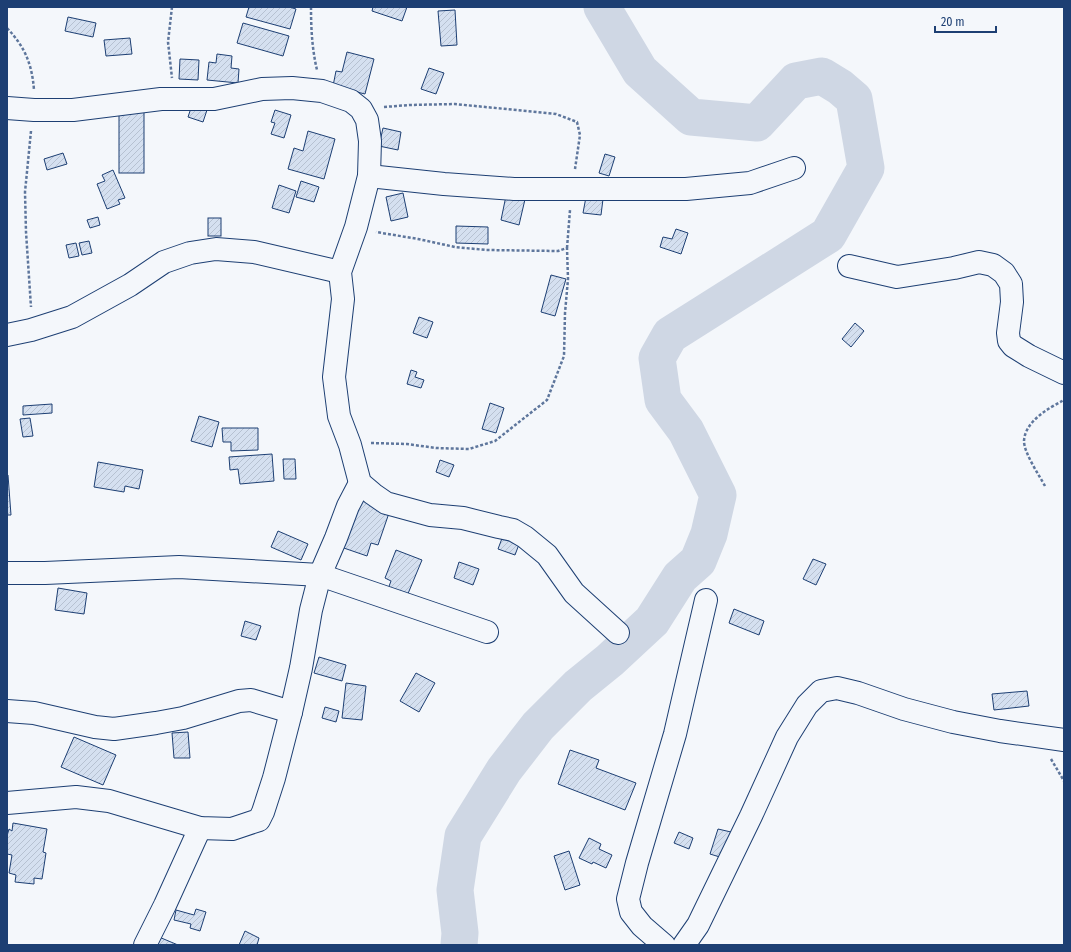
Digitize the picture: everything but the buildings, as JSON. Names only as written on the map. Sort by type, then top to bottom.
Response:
[{"type":"street","points":[[7,108],[73,110],[161,99],[214,99],[269,89],[292,88],[322,91],[351,101],[361,109],[367,120],[370,141],[369,176],[356,227],[340,272],[343,299],[334,377],[339,416],[350,445],[360,483],[386,503],[430,515],[463,518],[513,530],[525,537],[547,555],[574,593],[618,633]]},
{"type":"street","points":[[369,176],[498,188],[572,190],[620,188],[686,189],[750,182],[794,168]]},
{"type":"street","points":[[7,335],[31,330],[72,317],[130,285],[164,262],[190,253],[216,249],[254,252],[340,272]]},
{"type":"street","points":[[849,266],[897,277],[954,268],[979,262],[993,265],[1004,273],[1011,284],[1012,302],[1008,333],[1009,341],[1013,346],[1029,356],[1064,373]]},
{"type":"street","points":[[7,803],[76,797],[109,801],[200,828],[232,829],[259,820],[274,778],[291,712],[301,668],[311,610],[320,574],[348,506],[360,483]]},
{"type":"street","points":[[7,573],[45,573],[179,567],[320,574],[487,632]]},
{"type":"street","points":[[664,945],[642,926],[631,912],[628,900],[637,863],[675,734],[706,600]]},
{"type":"street","points":[[684,945],[698,925],[752,816],[787,737],[807,705],[821,691],[837,688],[858,693],[904,709],[953,722],[1000,731],[1064,740]]},
{"type":"street","points":[[7,711],[34,713],[95,727],[114,729],[183,718],[239,701],[251,700],[291,712]]},
{"type":"street","points":[[145,945],[200,828]]},
{"type":"path","points":[[172,7],[168,42],[169,61],[177,100]]},
{"type":"path","points":[[312,7],[314,59],[322,91]]},
{"type":"path","points":[[7,28],[25,50],[32,72],[34,110],[25,192],[26,232],[32,301],[31,330]]},
{"type":"path","points":[[350,445],[378,442],[469,449],[494,441],[547,400],[564,356],[565,313],[568,279],[567,248],[572,190],[580,135],[577,122],[556,114],[455,104],[410,104],[361,109]]},
{"type":"path","points":[[356,227],[463,248],[527,252],[558,252],[567,248]]},
{"type":"path","points":[[1046,486],[1030,458],[1024,441],[1033,422],[1051,407],[1064,400]]},
{"type":"waterway","points":[[459,945],[460,933],[455,890],[463,836],[504,770],[538,726],[578,686],[610,660],[652,621],[680,577],[698,561],[709,534],[718,495],[686,431],[663,400],[657,358],[670,335],[828,235],[866,168],[854,99],[840,87],[822,76],[796,81],[757,123],[691,117],[640,71],[602,7]]}]
